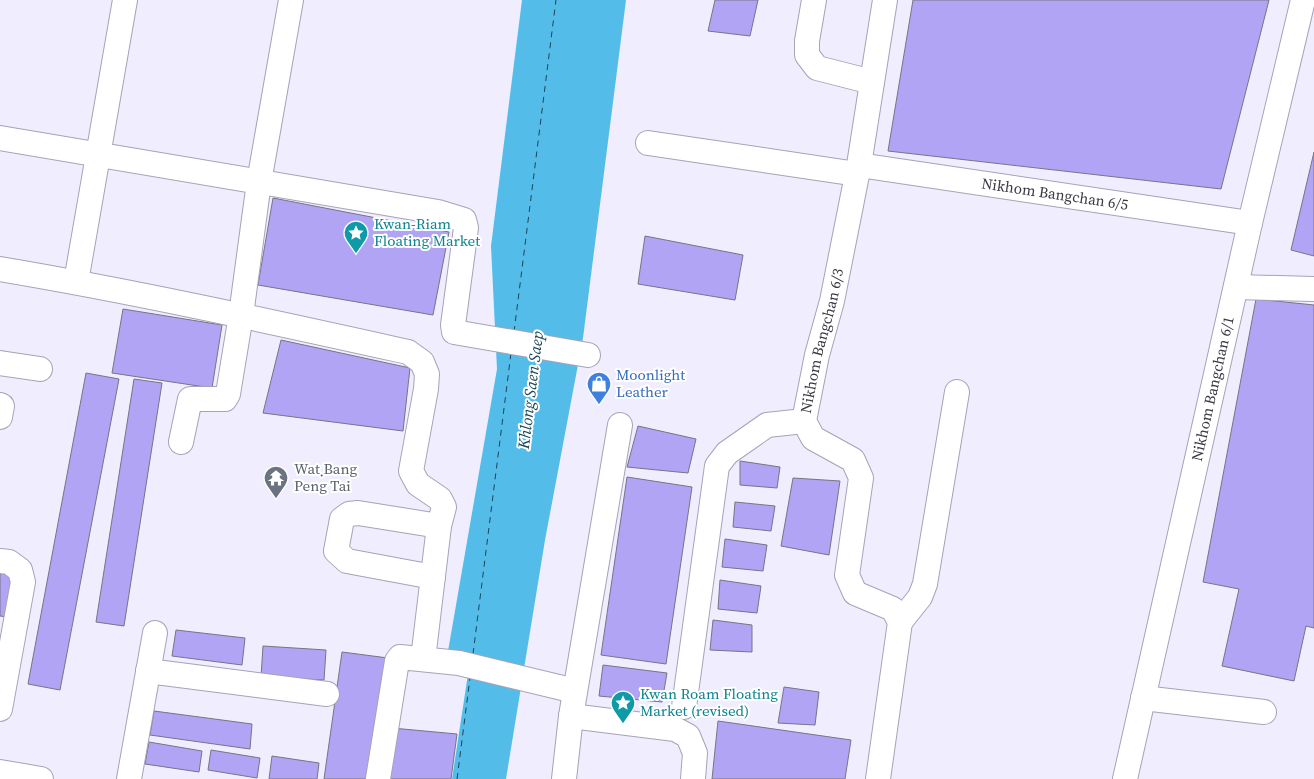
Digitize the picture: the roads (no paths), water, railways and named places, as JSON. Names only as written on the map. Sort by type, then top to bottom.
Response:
[{"type":"street","points":[[76,282],[125,0]]},
{"type":"street","points":[[181,442],[190,399],[225,399],[227,397],[241,315],[259,182],[291,0]]},
{"type":"street","points":[[814,0],[807,41],[807,55],[817,68],[872,82]]},
{"type":"street","name":"Nikhom Bangchan 6/3","points":[[885,0],[858,169],[832,301],[817,355],[804,421],[813,438],[853,460],[861,478],[847,575],[855,593],[892,609],[900,622]]},
{"type":"street","name":"Nikhom Bangchan 6/1","points":[[1125,779],[1250,223],[1303,0]]},
{"type":"street","points":[[0,138],[438,212],[464,220],[466,228],[454,332],[587,355]]},
{"type":"street","name":"Nikhom Bangchan 6/5","points":[[648,143],[858,169],[1250,223]]},
{"type":"street","points":[[0,269],[241,315],[408,352],[422,362],[427,374],[426,389],[411,471],[418,484],[440,500],[444,506],[423,659]]},
{"type":"street","points":[[1236,287],[1314,289]]},
{"type":"street","points":[[0,363],[40,369]]},
{"type":"street","points":[[878,779],[900,622],[920,597],[925,584],[958,392]]},
{"type":"street","points":[[0,405],[2,406],[0,417]]},
{"type":"street","points":[[684,707],[717,466],[726,453],[767,425],[804,421]]},
{"type":"street","points":[[564,779],[571,716],[620,425]]},
{"type":"street","points":[[433,577],[347,561],[336,551],[342,519],[349,514],[358,513],[440,526]]},
{"type":"street","points":[[0,561],[9,562],[20,570],[23,582],[5,656],[0,709]]},
{"type":"street","points":[[129,779],[155,633]]},
{"type":"street","points":[[378,779],[397,661],[402,656],[459,663],[575,691]]},
{"type":"street","points":[[148,670],[327,694]]},
{"type":"street","points":[[1143,698],[1264,712]]},
{"type":"street","points":[[571,716],[675,729],[688,736],[695,752],[693,779]]},
{"type":"street","points":[[0,772],[32,778]]},
{"type":"water","name":"Khlong Saen Saep","points":[[522,0],[626,0],[583,338],[545,540],[506,779],[452,779],[470,661],[447,657],[497,369],[491,246]]},
{"type":"place","name":"Kwan-Riam Floating Market","points":[[356,254]]},
{"type":"place","name":"Moonlight Leather","points":[[599,405]]},
{"type":"place","name":"Wat ฺBang Peng Tai","points":[[276,499]]},
{"type":"place","name":"Kwan Roam Floating Market (revised)","points":[[623,724]]}]
